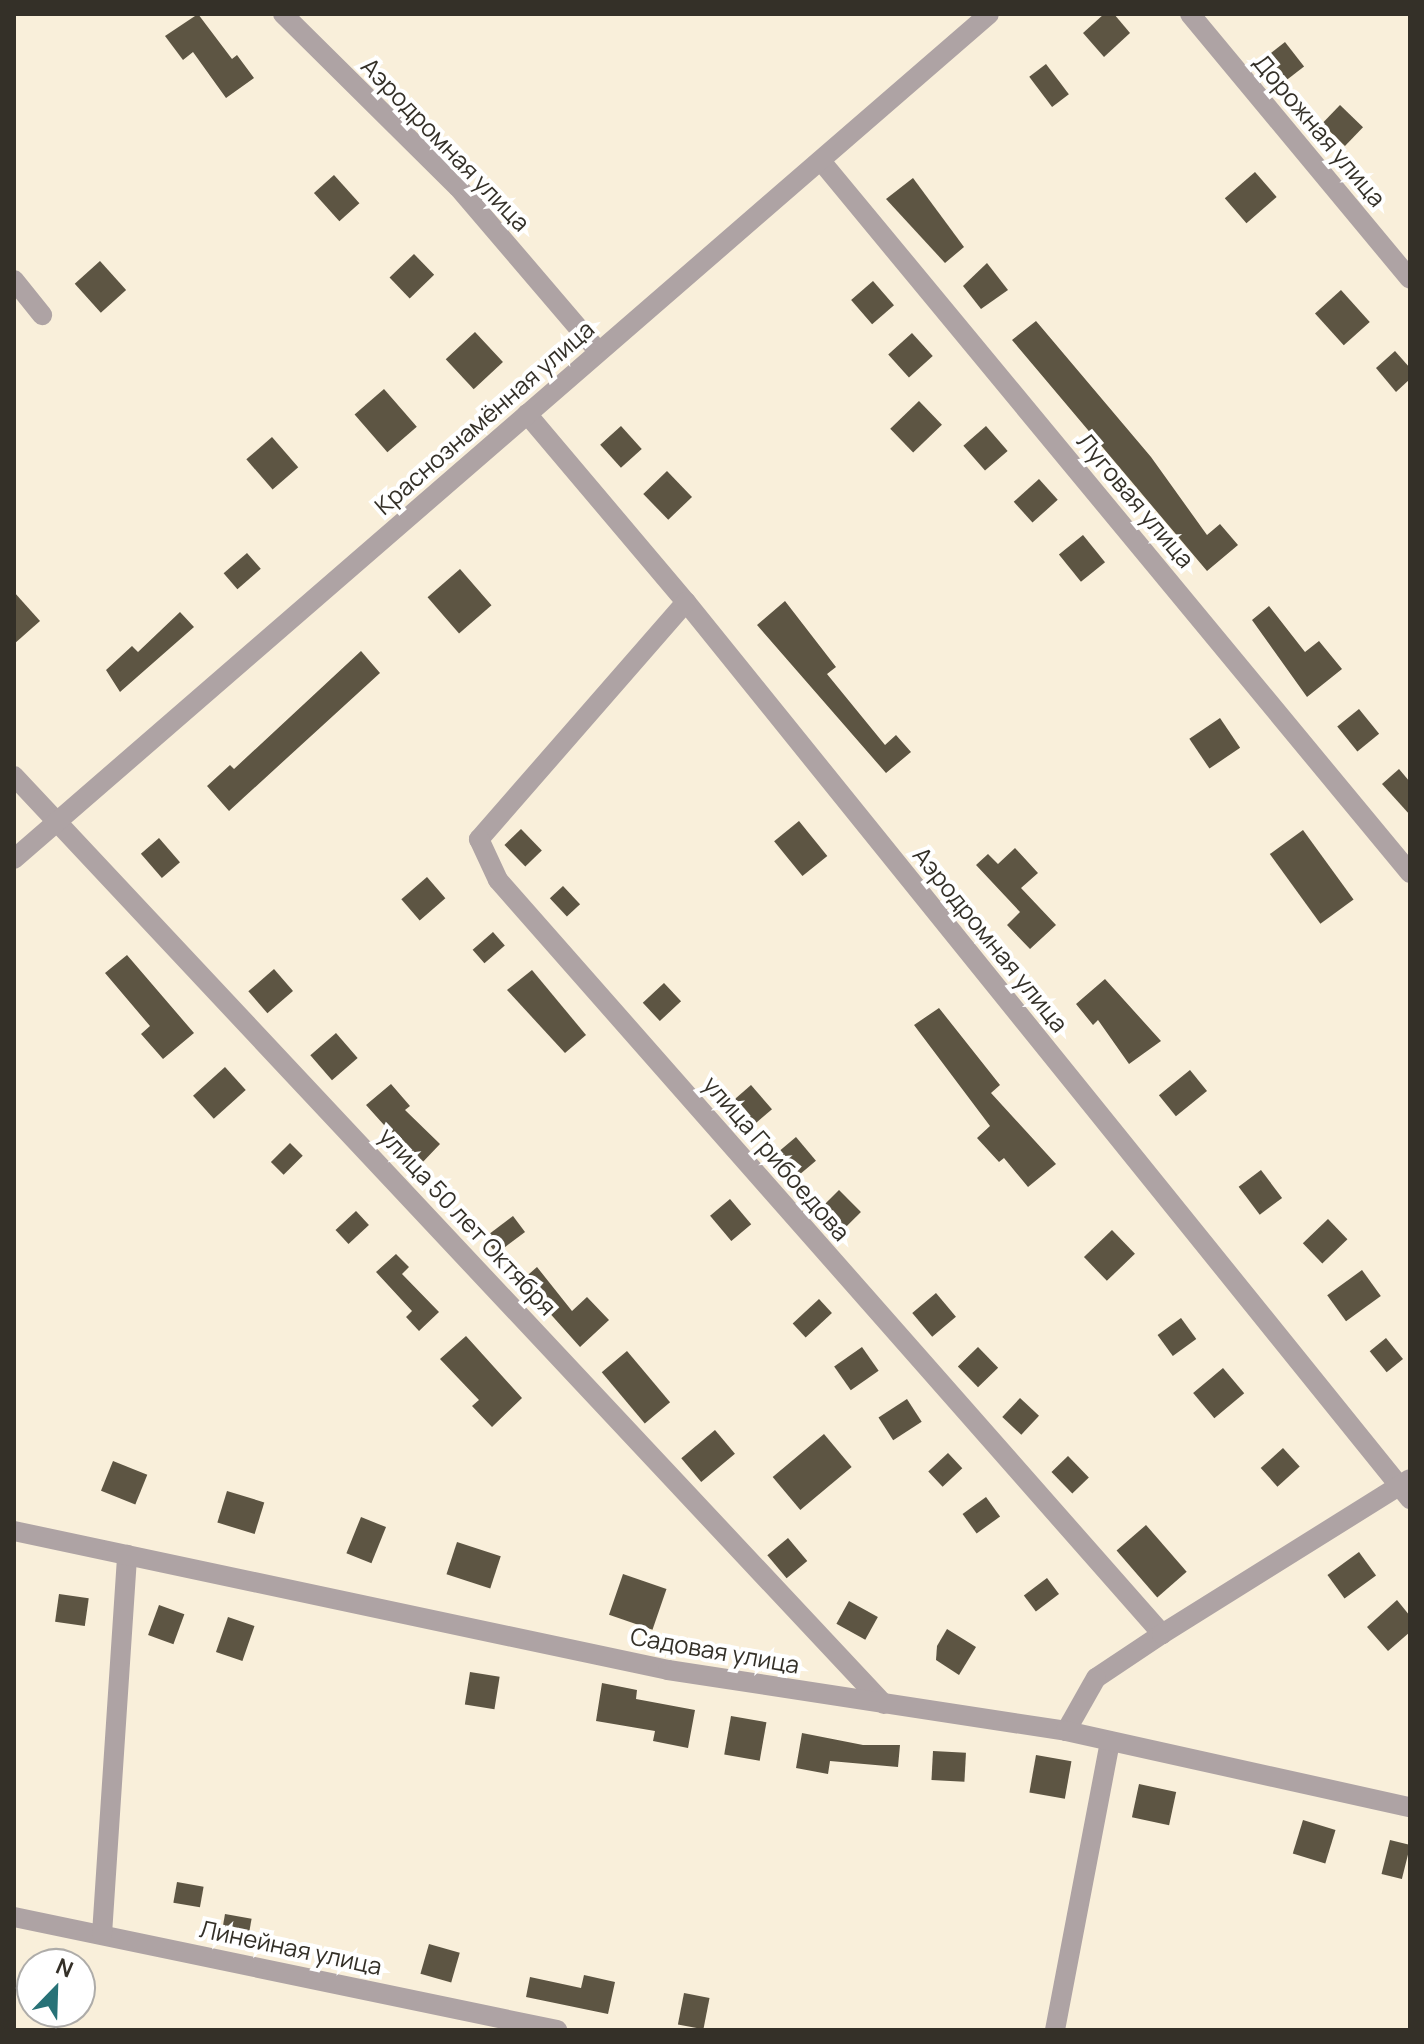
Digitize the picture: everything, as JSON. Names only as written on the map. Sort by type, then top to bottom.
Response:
[{"type":"street","name":"Аэродромная улица","points":[[283,14],[458,187],[598,351]]},
{"type":"street","name":"Краснознамённая улица","points":[[14,859],[989,14]]},
{"type":"street","name":"Дорожная улица","points":[[1190,14],[1410,279]]},
{"type":"street","name":"Луговая улица","points":[[821,161],[1410,873]]},
{"type":"street","points":[[14,280],[42,315]]},
{"type":"street","name":"Аэродромная улица","points":[[527,414],[686,602],[1407,1488]]},
{"type":"street","name":"улица Грибоедова","points":[[686,602],[479,839],[498,880],[1162,1634]]},
{"type":"street","name":"улица 50 лет Октября","points":[[14,776],[884,1704]]},
{"type":"street","points":[[1066,1731],[1096,1678],[1162,1634],[1407,1488]]},
{"type":"street","name":"Садовая улица","points":[[14,1531],[668,1670],[1066,1731],[1410,1807]]},
{"type":"street","points":[[102,1934],[127,1555]]},
{"type":"street","points":[[1055,2030],[1110,1741]]},
{"type":"street","name":"Линейная улица","points":[[14,1917],[557,2030]]},
{"type":"building","points":[[198,14],[232,59],[237,55],[254,78],[226,98],[193,52],[183,60],[165,36]]},
{"type":"building","points":[[1104,14],[1114,14],[1130,33],[1104,57],[1083,33]]},
{"type":"building","points":[[1285,42],[1304,66],[1286,81],[1267,56]]},
{"type":"building","points":[[1046,64],[1069,94],[1052,107],[1029,77]]},
{"type":"building","points":[[1340,105],[1363,127],[1345,146],[1322,124]]},
{"type":"building","points":[[1255,172],[1277,197],[1246,223],[1225,198]]},
{"type":"building","points":[[334,175],[359,203],[339,221],[314,193]]},
{"type":"building","points":[[913,178],[964,247],[945,263],[886,199]]},
{"type":"building","points":[[414,254],[434,275],[410,298],[390,278]]},
{"type":"building","points":[[100,261],[126,290],[101,313],[75,284]]},
{"type":"building","points":[[987,263],[1008,290],[981,309],[963,286]]},
{"type":"building","points":[[873,281],[894,305],[872,324],[851,300]]},
{"type":"building","points":[[1341,290],[1370,322],[1344,345],[1315,313]]},
{"type":"building","points":[[1036,321],[1151,457],[1207,535],[1220,524],[1238,545],[1207,571],[1012,340]]},
{"type":"building","points":[[475,332],[503,362],[474,389],[446,359]]},
{"type":"building","points":[[912,333],[933,356],[909,377],[888,354]]},
{"type":"building","points":[[1395,351],[1410,368],[1410,379],[1396,392],[1376,368]]},
{"type":"building","points":[[384,389],[417,427],[387,452],[355,415]]},
{"type":"building","points":[[919,401],[942,425],[913,453],[890,429]]},
{"type":"building","points":[[621,426],[642,449],[621,468],[600,445]]},
{"type":"building","points":[[986,426],[1008,451],[985,471],[963,446]]},
{"type":"building","points":[[272,437],[298,467],[273,489],[246,459]]},
{"type":"building","points":[[667,471],[692,497],[668,520],[643,494]]},
{"type":"building","points":[[1039,479],[1058,500],[1032,523],[1014,502]]},
{"type":"building","points":[[1083,535],[1105,562],[1081,582],[1059,555]]},
{"type":"building","points":[[247,553],[261,569],[237,589],[224,573]]},
{"type":"building","points":[[460,569],[491,605],[459,633],[428,597]]},
{"type":"building","points":[[14,592],[40,621],[14,644]]},
{"type":"building","points":[[785,601],[836,667],[827,674],[885,745],[896,735],[911,752],[886,773],[757,625]]},
{"type":"building","points":[[1269,606],[1305,652],[1319,641],[1342,669],[1307,697],[1252,620]]},
{"type":"building","points":[[180,612],[194,627],[120,692],[106,670],[132,646],[138,652]]},
{"type":"building","points":[[361,651],[380,673],[229,811],[207,786],[230,765],[234,769]]},
{"type":"building","points":[[1359,709],[1379,734],[1357,751],[1337,727]]},
{"type":"building","points":[[1220,718],[1240,748],[1209,769],[1189,739]]},
{"type":"building","points":[[1399,769],[1410,782],[1410,815],[1382,784]]},
{"type":"building","points":[[799,821],[827,856],[802,876],[774,841]]},
{"type":"building","points":[[521,829],[542,851],[525,867],[504,845]]},
{"type":"building","points":[[1303,830],[1354,900],[1320,924],[1270,854]]},
{"type":"building","points":[[159,838],[180,862],[162,878],[141,854]]},
{"type":"building","points":[[1015,848],[1038,873],[1021,888],[1056,925],[1030,949],[1007,925],[1020,912],[976,865],[988,854],[998,864]]},
{"type":"building","points":[[427,877],[445,898],[420,920],[401,899]]},
{"type":"building","points":[[563,886],[580,904],[567,917],[550,898]]},
{"type":"building","points":[[493,932],[505,946],[484,963],[473,950]]},
{"type":"building","points":[[127,955],[194,1033],[163,1059],[141,1034],[150,1026],[105,973]]},
{"type":"building","points":[[274,969],[293,991],[267,1013],[248,991]]},
{"type":"building","points":[[532,970],[586,1035],[565,1053],[507,990]]},
{"type":"building","points":[[1105,979],[1161,1041],[1129,1064],[1098,1020],[1093,1025],[1076,1004]]},
{"type":"building","points":[[664,983],[681,1001],[660,1021],[643,1003]]},
{"type":"building","points":[[939,1008],[1000,1085],[991,1093],[1056,1164],[1028,1187],[1004,1158],[999,1162],[977,1138],[990,1126],[914,1025]]},
{"type":"building","points":[[336,1033],[358,1058],[332,1080],[310,1055]]},
{"type":"building","points":[[225,1067],[246,1090],[214,1119],[193,1096]]},
{"type":"building","points":[[1190,1070],[1207,1091],[1176,1116],[1159,1095]]},
{"type":"building","points":[[391,1084],[410,1106],[405,1110],[440,1144],[420,1165],[366,1105]]},
{"type":"building","points":[[751,1085],[772,1109],[749,1129],[728,1105]]},
{"type":"building","points":[[796,1137],[816,1161],[792,1181],[772,1157]]},
{"type":"building","points":[[290,1143],[303,1156],[284,1175],[271,1162]]},
{"type":"building","points":[[1261,1170],[1282,1198],[1260,1215],[1239,1187]]},
{"type":"building","points":[[839,1190],[861,1212],[841,1232],[819,1210]]},
{"type":"building","points":[[730,1199],[751,1224],[731,1241],[710,1216]]},
{"type":"building","points":[[356,1211],[369,1225],[348,1244],[336,1230]]},
{"type":"building","points":[[513,1216],[525,1232],[496,1254],[484,1238]]},
{"type":"building","points":[[1328,1219],[1347,1239],[1322,1263],[1303,1243]]},
{"type":"building","points":[[1112,1230],[1135,1254],[1107,1281],[1084,1257]]},
{"type":"building","points":[[396,1254],[409,1267],[402,1274],[439,1312],[419,1331],[406,1317],[412,1311],[376,1272]]},
{"type":"building","points":[[537,1267],[572,1311],[587,1297],[609,1320],[580,1347],[521,1281]]},
{"type":"building","points":[[1362,1270],[1381,1296],[1346,1321],[1327,1295]]},
{"type":"building","points":[[936,1293],[956,1317],[932,1337],[912,1313]]},
{"type":"building","points":[[819,1299],[832,1313],[806,1337],[793,1324]]},
{"type":"building","points":[[1181,1318],[1196,1339],[1173,1356],[1158,1335]]},
{"type":"building","points":[[466,1336],[522,1398],[492,1427],[472,1406],[479,1400],[440,1359]]},
{"type":"building","points":[[1386,1338],[1403,1359],[1387,1372],[1370,1351]]},
{"type":"building","points":[[862,1347],[879,1371],[851,1390],[834,1367]]},
{"type":"building","points":[[978,1347],[998,1368],[978,1387],[958,1366]]},
{"type":"building","points":[[627,1351],[670,1402],[645,1424],[602,1372]]},
{"type":"building","points":[[1223,1368],[1244,1393],[1214,1418],[1193,1393]]},
{"type":"building","points":[[1020,1398],[1039,1416],[1021,1435],[1002,1417]]},
{"type":"building","points":[[907,1399],[922,1422],[893,1440],[878,1418]]},
{"type":"building","points":[[715,1430],[735,1454],[701,1482],[681,1458]]},
{"type":"building","points":[[824,1434],[852,1467],[800,1510],[773,1477]]},
{"type":"building","points":[[1283,1448],[1300,1467],[1277,1487],[1261,1468]]},
{"type":"building","points":[[948,1453],[962,1468],[943,1487],[928,1471]]},
{"type":"building","points":[[1068,1456],[1089,1478],[1072,1494],[1051,1472]]},
{"type":"building","points":[[113,1461],[147,1475],[135,1505],[101,1491]]},
{"type":"building","points":[[227,1491],[264,1502],[255,1534],[217,1523]]},
{"type":"building","points":[[986,1497],[1000,1516],[977,1533],[963,1514]]},
{"type":"building","points":[[361,1517],[386,1527],[371,1563],[346,1553]]},
{"type":"building","points":[[1146,1525],[1187,1572],[1157,1597],[1117,1551]]},
{"type":"building","points":[[788,1538],[807,1561],[787,1578],[767,1555]]},
{"type":"building","points":[[457,1542],[501,1556],[490,1589],[446,1574]]},
{"type":"building","points":[[1359,1552],[1376,1575],[1344,1598],[1327,1575]]},
{"type":"building","points":[[623,1574],[666,1589],[652,1630],[609,1615]]},
{"type":"building","points":[[1047,1578],[1059,1594],[1036,1611],[1024,1595]]},
{"type":"building","points":[[59,1594],[89,1598],[85,1626],[55,1622]]},
{"type":"building","points":[[1397,1600],[1410,1616],[1410,1632],[1388,1651],[1367,1627]]},
{"type":"building","points":[[849,1601],[878,1617],[865,1640],[836,1624]]},
{"type":"building","points":[[159,1605],[184,1614],[173,1644],[148,1635]]},
{"type":"building","points":[[228,1617],[254,1626],[242,1661],[216,1652]]},
{"type":"building","points":[[947,1629],[976,1647],[959,1675],[936,1660],[937,1646]]},
{"type":"building","points":[[470,1672],[500,1677],[494,1709],[465,1705]]},
{"type":"building","points":[[602,1683],[637,1690],[636,1699],[695,1710],[688,1748],[653,1741],[655,1731],[596,1721]]},
{"type":"building","points":[[731,1716],[766,1722],[760,1761],[724,1754]]},
{"type":"building","points":[[802,1733],[863,1745],[900,1745],[898,1767],[830,1761],[828,1774],[796,1768]]},
{"type":"building","points":[[933,1751],[966,1753],[964,1782],[931,1780]]},
{"type":"building","points":[[1036,1755],[1071,1761],[1065,1799],[1029,1792]]},
{"type":"building","points":[[1139,1784],[1176,1792],[1169,1825],[1132,1817]]},
{"type":"building","points":[[1303,1820],[1336,1830],[1325,1863],[1293,1853]]},
{"type":"building","points":[[1390,1840],[1410,1845],[1402,1879],[1382,1874]]},
{"type":"building","points":[[177,1882],[204,1887],[200,1907],[173,1903]]},
{"type":"building","points":[[225,1914],[252,1919],[248,1939],[221,1935]]},
{"type":"building","points":[[429,1944],[460,1953],[451,1983],[420,1974]]},
{"type":"building","points":[[584,1975],[615,1982],[608,2014],[526,1997],[530,1977],[581,1988]]},
{"type":"building","points":[[684,1993],[710,1998],[703,2029],[678,2024]]}]
